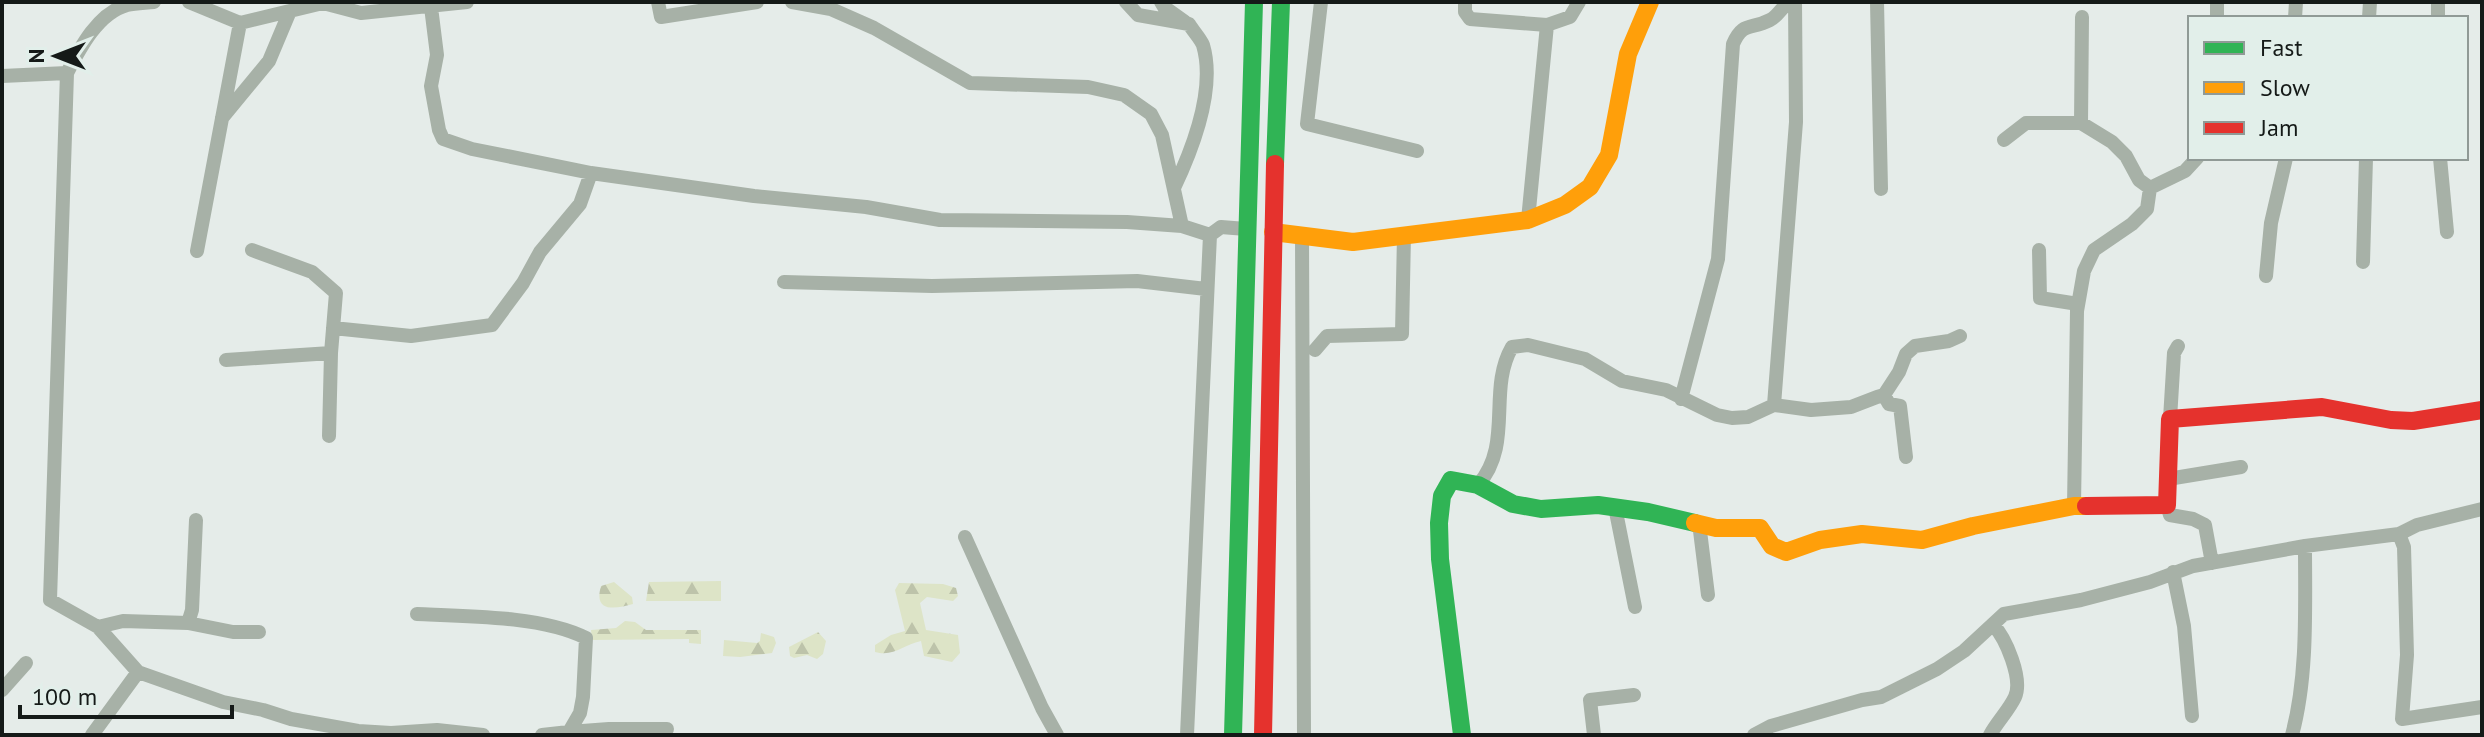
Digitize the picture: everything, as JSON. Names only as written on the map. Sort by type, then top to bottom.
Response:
[{"type":"street","points":[[154,2],[124,5],[102,22],[85,37],[67,73],[50,600],[98,627],[138,672],[223,702],[358,731],[391,734],[437,730],[483,735]]},
{"type":"street","points":[[189,2],[240,23],[323,3],[361,13],[467,2]]},
{"type":"street","points":[[658,2],[661,17],[757,2]]},
{"type":"street","points":[[792,2],[831,9],[874,28],[970,83],[1088,87],[1124,95],[1151,114],[1162,135],[1182,226]]},
{"type":"street","points":[[1126,2],[1138,15],[1189,24]]},
{"type":"street","points":[[1161,2],[1189,24],[1202,42],[1205,99],[1190,154],[1174,188]]},
{"type":"street","points":[[1233,735],[1254,2]]},
{"type":"street","points":[[1263,735],[1281,2]]},
{"type":"street","points":[[1321,2],[1307,124],[1417,151]]},
{"type":"street","points":[[1465,2],[1465,12],[1470,19],[1547,25],[1570,17],[1579,2]]},
{"type":"street","points":[[1273,232],[1353,242],[1528,220],[1564,206],[1596,179],[1609,153],[1624,71],[1636,27],[1650,2]]},
{"type":"street","points":[[1681,399],[1718,259],[1733,44],[1743,28],[1772,20],[1789,2]]},
{"type":"street","points":[[1774,405],[1796,122],[1795,2]]},
{"type":"street","points":[[1877,2],[1881,189]]},
{"type":"street","points":[[431,7],[437,55],[431,86],[439,130],[443,139],[472,149],[591,173],[754,196],[866,207],[940,220],[1072,219],[1182,226],[1210,235]]},
{"type":"street","points":[[222,118],[269,61],[290,11]]},
{"type":"street","points":[[2081,123],[2082,17]]},
{"type":"street","points":[[197,251],[240,23]]},
{"type":"street","points":[[1528,220],[1547,25]]},
{"type":"street","points":[[2,76],[67,73]]},
{"type":"street","points":[[2004,140],[2026,123],[2081,123],[2112,142],[2126,156],[2139,180],[2150,188]]},
{"type":"street","points":[[2150,188],[2185,171],[2195,160]]},
{"type":"street","points":[[2266,276],[2271,223],[2286,160]]},
{"type":"street","points":[[2363,262],[2366,160]]},
{"type":"street","points":[[2440,160],[2447,232]]},
{"type":"street","points":[[333,328],[411,336],[492,325],[523,283],[540,252],[580,204],[591,173]]},
{"type":"street","points":[[2074,506],[2078,304],[2084,271],[2094,250],[2132,224],[2147,209],[2150,188]]},
{"type":"street","points":[[1187,735],[1210,235],[1221,227],[1246,229]]},
{"type":"street","points":[[1315,350],[1327,336],[1402,334],[1404,235]]},
{"type":"street","points":[[1302,236],[1304,735]]},
{"type":"street","points":[[252,250],[312,272],[336,293],[329,436]]},
{"type":"street","points":[[2039,250],[2040,298],[2078,304]]},
{"type":"street","points":[[784,282],[932,286],[1137,281],[1206,289]]},
{"type":"street","points":[[1906,457],[1900,406],[1889,404],[1884,395],[1886,387],[1899,372],[1906,354],[1915,346],[1949,341],[1960,336]]},
{"type":"street","points":[[1478,485],[1489,472],[1495,455],[1503,362],[1512,347],[1528,345],[1585,359],[1622,381],[1666,390],[1717,415],[1732,418],[1748,417],[1774,405],[1811,410],[1851,407],[1884,395]]},
{"type":"street","points":[[2178,346],[2174,353],[2167,505],[2170,515],[2193,519],[2205,525],[2212,563]]},
{"type":"street","points":[[226,360],[331,353]]},
{"type":"street","points":[[2170,419],[2322,407],[2413,421],[2482,410]]},
{"type":"street","points":[[2168,479],[2241,467]]},
{"type":"street","points":[[1462,735],[1462,709],[1440,586],[1439,499],[1444,485],[1451,480],[1478,485],[1513,504],[1541,509],[1574,505],[1615,507],[1716,528],[1760,528],[1772,546],[1786,552],[1820,540],[1862,534],[1922,540],[1973,526],[2074,506],[2167,505]]},
{"type":"street","points":[[1615,507],[1635,607]]},
{"type":"street","points":[[1754,735],[1771,726],[1881,697],[1937,669],[1964,651],[2004,614],[2081,600],[2212,563],[2305,546],[2399,534],[2417,525],[2482,509]]},
{"type":"street","points":[[188,623],[192,610],[196,520]]},
{"type":"street","points":[[1699,523],[1708,595]]},
{"type":"street","points":[[2399,534],[2404,547],[2407,655],[2402,735]]},
{"type":"street","points":[[965,537],[1057,735]]},
{"type":"street","points":[[2292,735],[2304,626],[2305,546]]},
{"type":"street","points":[[2173,572],[2184,626],[2192,716]]},
{"type":"street","points":[[417,614],[493,617],[574,631],[586,638],[583,697],[580,713],[569,734]]},
{"type":"street","points":[[98,627],[123,621],[188,623],[233,632],[259,632]]},
{"type":"street","points":[[1990,735],[2014,697],[2017,685],[2006,645],[1993,625]]},
{"type":"street","points":[[2,690],[26,663]]},
{"type":"street","points":[[92,735],[138,672]]},
{"type":"street","points":[[1594,735],[1590,700],[1634,695]]},
{"type":"street","points":[[2402,719],[2482,707]]},
{"type":"street","points":[[542,735],[609,729],[667,729]]},
{"type":"green space","points":[[721,581],[721,601],[646,601],[649,582]]},
{"type":"green space","points":[[614,582],[632,597],[633,604],[613,608],[603,605],[599,595],[601,586]]},
{"type":"green space","points":[[899,583],[943,584],[956,588],[958,596],[953,601],[927,597],[920,603],[926,630],[958,635],[960,653],[952,662],[924,656],[921,641],[893,652],[875,652],[875,645],[905,631],[895,590]]},
{"type":"green space","points":[[625,621],[635,622],[646,630],[701,630],[701,644],[689,643],[689,639],[592,640],[591,630],[616,628]]},
{"type":"green space","points":[[818,632],[826,641],[823,654],[817,659],[807,655],[790,656],[789,647]]},
{"type":"green space","points":[[761,633],[774,637],[776,643],[772,653],[723,656],[724,640],[757,643]]},
{"type":"traffic: fast","points":[[1233,735],[1254,2]]},
{"type":"traffic: fast","points":[[1275,164],[1281,2]]},
{"type":"traffic: fast","points":[[1462,735],[1440,559],[1442,496],[1451,480],[1478,485],[1513,504],[1541,509],[1598,505],[1695,523]]},
{"type":"traffic: slow","points":[[1273,232],[1353,242],[1528,220],[1565,205],[1590,187],[1609,155],[1628,54],[1650,2]]},
{"type":"traffic: slow","points":[[1695,523],[1716,528],[1760,528],[1772,546],[1786,552],[1820,540],[1862,534],[1922,540],[1973,526],[2086,506]]},
{"type":"traffic: jam","points":[[1263,735],[1275,164]]},
{"type":"traffic: jam","points":[[2086,506],[2167,505],[2170,419],[2322,407],[2413,421],[2482,410]]}]
